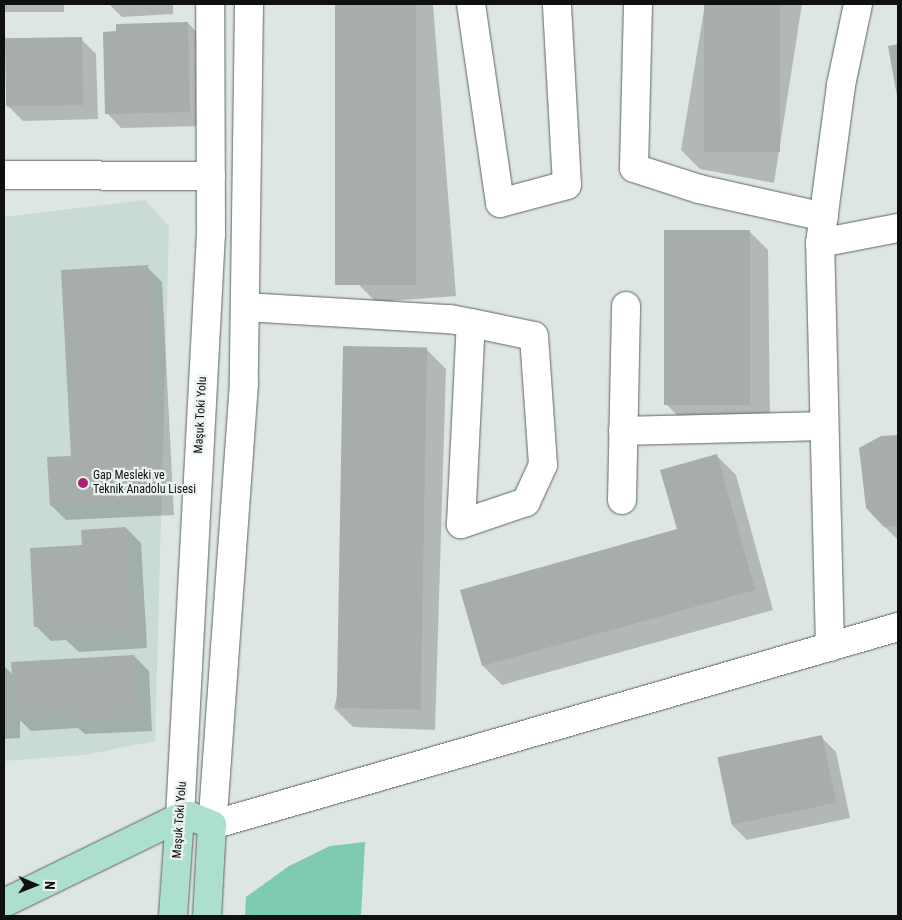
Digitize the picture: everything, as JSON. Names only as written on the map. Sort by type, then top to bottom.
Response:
[{"type":"main road","points":[[4,903],[180,817],[190,816],[212,825],[207,916]]},
{"type":"main road","name":"Maşuk Toki Yolu","points":[[173,916],[180,817]]},
{"type":"street","name":"Maşuk Toki Yolu","points":[[180,817],[211,234],[210,4]]},
{"type":"street","points":[[249,4],[244,382],[212,825],[898,627]]},
{"type":"street","points":[[471,4],[500,203],[566,185],[557,4]]},
{"type":"street","points":[[638,4],[634,168],[822,230],[898,228]]},
{"type":"street","points":[[830,647],[824,426],[822,230],[841,85],[858,4]]},
{"type":"street","points":[[4,175],[211,176]]},
{"type":"street","points":[[622,500],[626,306]]},
{"type":"street","points":[[245,307],[470,323],[534,336],[543,465],[526,502],[461,524],[470,323]]},
{"type":"street","points":[[623,431],[824,426]]},
{"type":"shaded area","name":"Gap Mesleki ve Teknik Anadolu Lisesi","points":[[145,200],[169,226],[155,741],[84,755],[4,761],[4,217]]},
{"type":"green space","points":[[365,842],[361,916],[245,916],[246,897],[289,866],[330,846]]},
{"type":"building","points":[[335,4],[416,4],[416,285],[335,285]]},
{"type":"building","points":[[704,4],[780,4],[780,152],[704,152]]},
{"type":"building","points":[[188,22],[190,112],[105,114],[103,32],[116,31],[116,24]]},
{"type":"building","points":[[82,37],[83,105],[6,106],[5,38]]},
{"type":"building","points":[[898,44],[898,96],[897,96],[888,46]]},
{"type":"building","points":[[664,230],[750,230],[750,405],[664,405]]},
{"type":"building","points":[[148,265],[159,500],[50,506],[47,457],[71,456],[61,270]]},
{"type":"building","points":[[343,346],[427,347],[421,709],[337,708]]},
{"type":"building","points":[[898,435],[898,526],[884,527],[866,508],[859,448],[881,436]]},
{"type":"building","points":[[717,454],[755,590],[482,666],[460,590],[677,529],[660,470]]},
{"type":"building","points":[[126,527],[133,633],[62,638],[61,625],[34,627],[30,548],[82,545],[81,530]]},
{"type":"building","points":[[134,655],[138,716],[69,720],[71,713],[15,717],[11,662]]},
{"type":"building","points":[[822,735],[836,802],[732,825],[717,757]]},
{"type":"place","name":"Gap Mesleki ve Teknik Anadolu Lisesi","points":[[83,483]]}]
